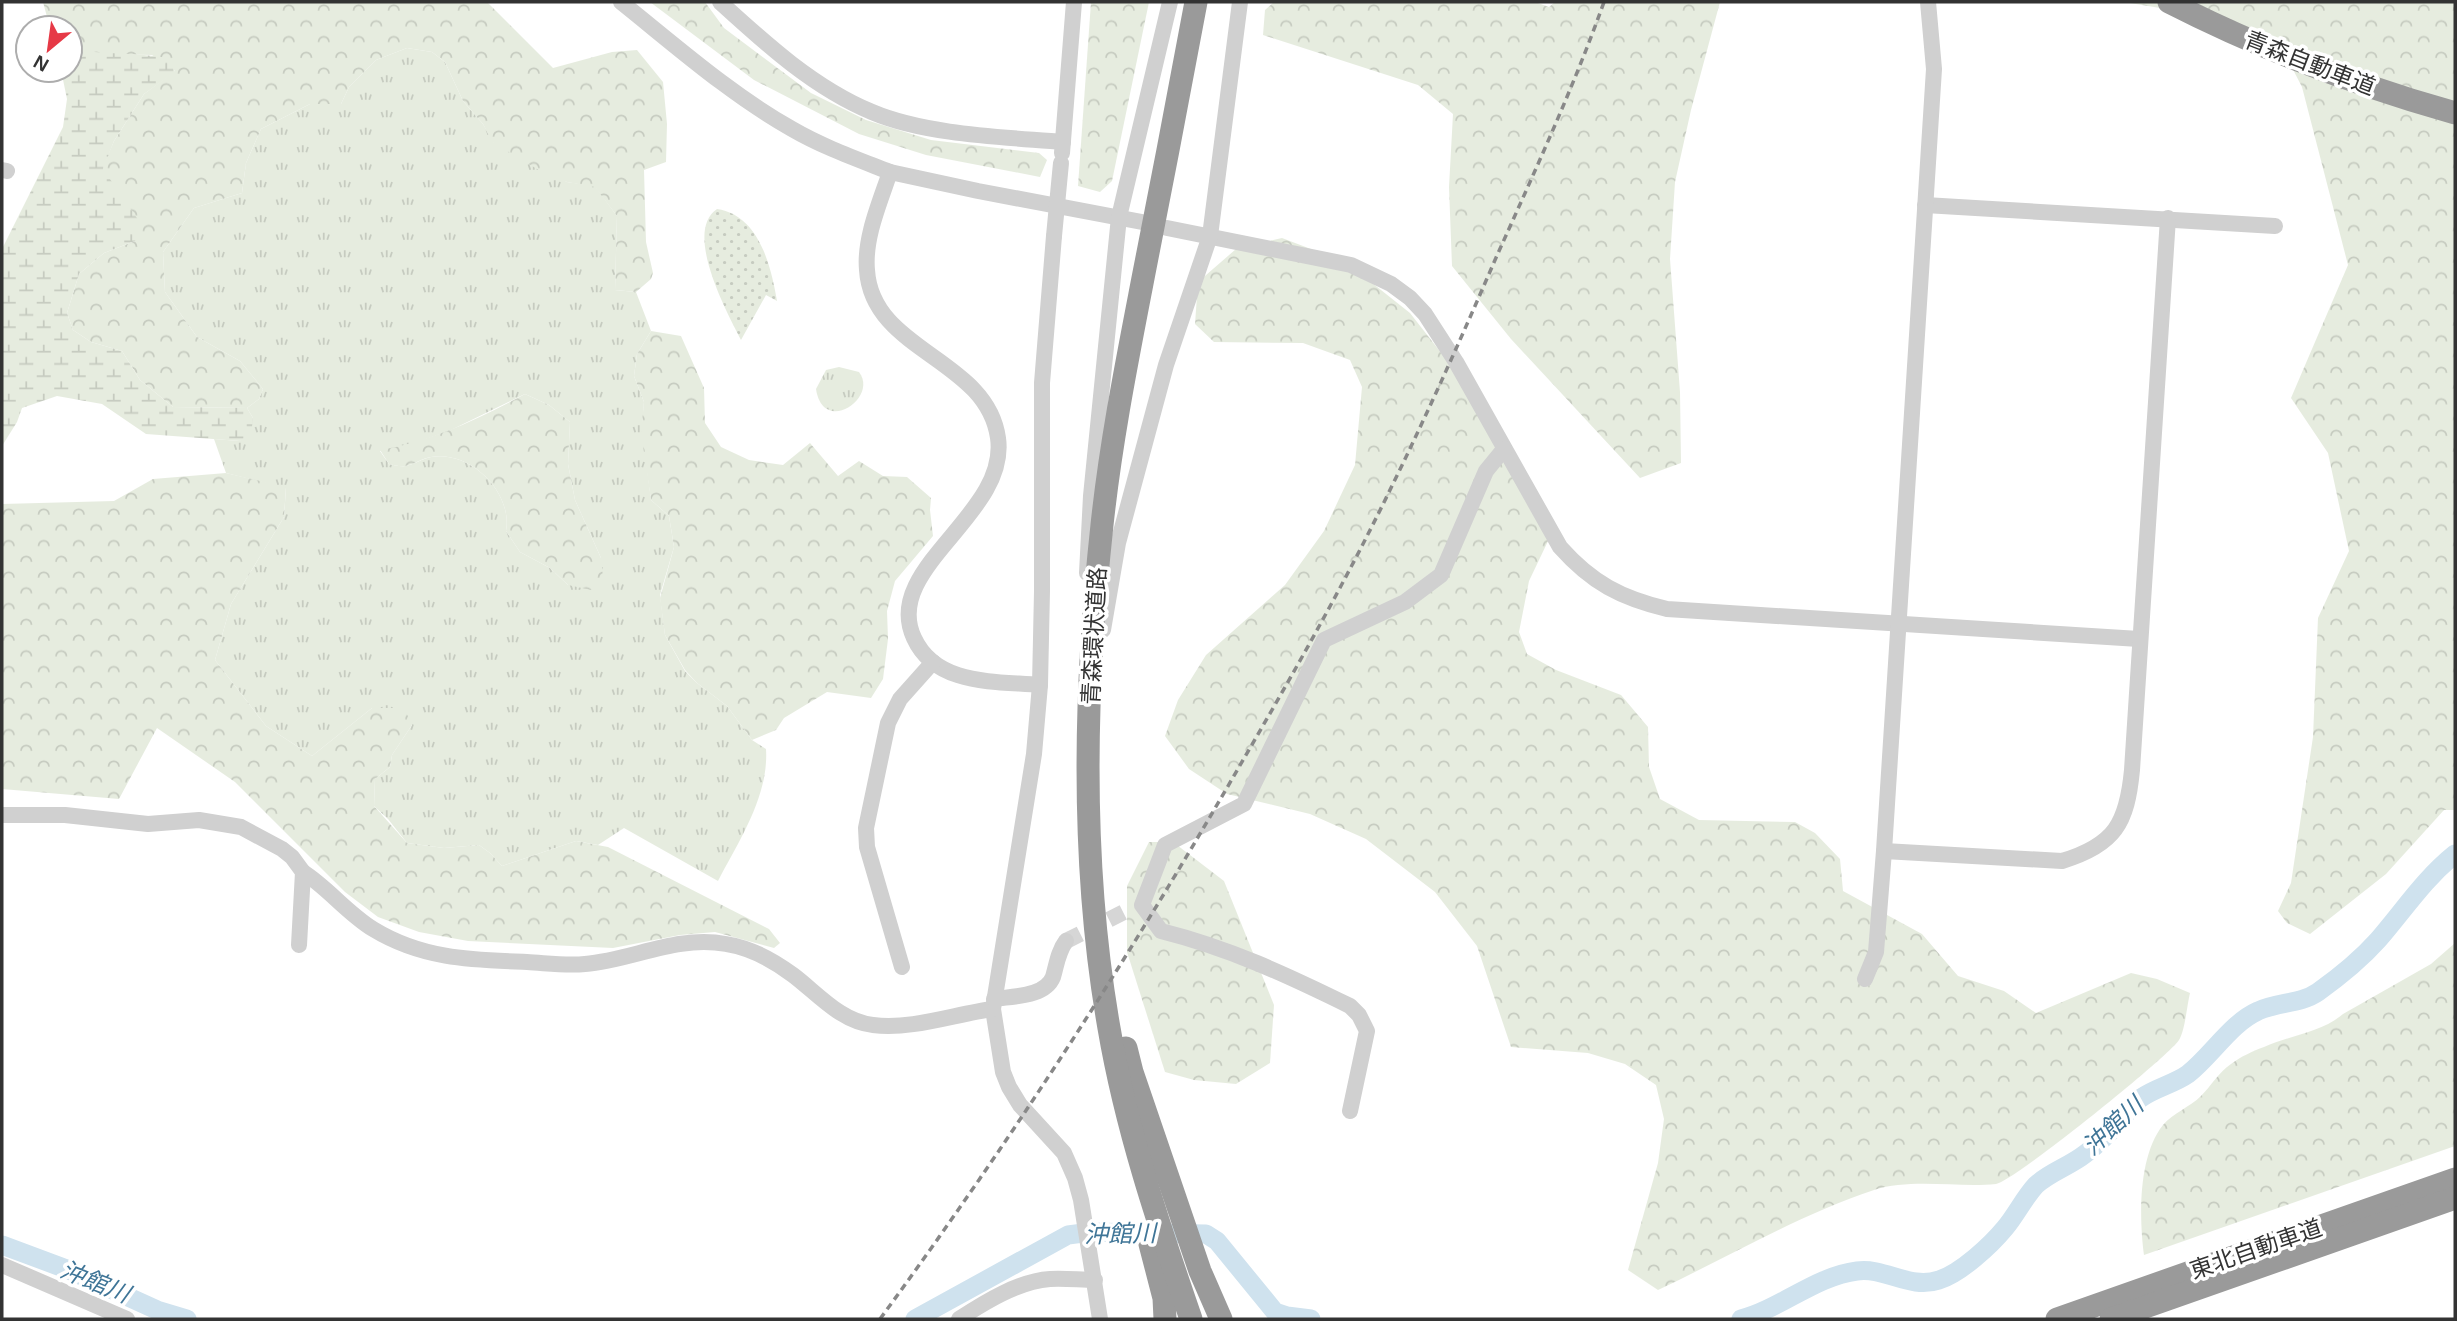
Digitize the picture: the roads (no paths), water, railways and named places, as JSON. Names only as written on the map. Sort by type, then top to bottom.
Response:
[{"type":"highway","name":"青森環状道路","points":[[1166,1268],[1151,1223],[1122,1101],[1108,1025],[1096,928],[1089,804],[1090,655],[1102,523],[1112,450],[1196,2]]},
{"type":"highway","name":"青森自動車道","points":[[2169,2],[2273,52],[2455,113]]},
{"type":"highway","points":[[1096,928],[1132,1072],[1200,1271],[1221,1319]]},
{"type":"highway","name":"東北自動車道","points":[[2057,1319],[2455,1179]]},
{"type":"highway","name":"東北自動車道","points":[[2111,1319],[2455,1198]]},
{"type":"highway","points":[[1165,1319],[1166,1268]]},
{"type":"highway","points":[[1166,1268],[1191,1319]]},
{"type":"highway","points":[[1166,1268],[1198,1319]]},
{"type":"street","points":[[621,2],[753,106],[794,131],[837,152],[890,172],[1142,222]]},
{"type":"street","points":[[720,2],[757,36],[806,73],[837,95],[873,113],[916,125],[1063,142]]},
{"type":"street","points":[[1074,2],[1042,383],[1040,685],[1034,754],[994,1004],[1003,1072],[1009,1087],[1020,1105],[1064,1153],[1081,1200],[1100,1319]]},
{"type":"street","points":[[1090,655],[1085,601],[1091,496],[1119,217],[1170,2]]},
{"type":"street","points":[[1089,804],[1096,769],[1104,620],[1118,543],[1166,365],[1210,236],[1240,2]]},
{"type":"street","points":[[1865,979],[1876,952],[1884,851],[1934,69],[1928,2]]},
{"type":"street","points":[[890,172],[868,247],[866,267],[875,303],[897,330],[961,377],[979,394],[991,411],[999,444],[998,462],[987,492],[916,584],[909,610],[913,637],[933,662],[951,674],[965,678],[1040,685]]},
{"type":"street","points":[[1925,205],[2275,226]]},
{"type":"street","points":[[1884,851],[2062,861],[2081,856],[2099,846],[2113,833],[2123,817],[2129,801],[2168,218]]},
{"type":"street","points":[[1167,228],[1351,265],[1391,284],[1410,298],[1440,334],[1560,547],[1584,571],[1616,593],[1667,609],[2139,639]]},
{"type":"street","points":[[1350,1111],[1367,1031],[1350,1006],[1268,966],[1203,942],[1161,931],[1146,913],[1135,907],[1165,845],[1244,804],[1324,640],[1405,602],[1441,575],[1486,471],[1504,449]]},
{"type":"street","points":[[902,967],[867,847],[866,828],[893,710],[933,662]]},
{"type":"street","points":[[2,815],[65,814],[148,824],[198,820],[241,827],[260,835],[292,857],[303,872],[371,927],[394,941],[447,958],[584,964],[672,944],[723,943],[746,948],[792,974],[837,1010],[871,1025],[910,1024],[1042,991],[1052,980],[1059,951],[1066,941]]},
{"type":"street","points":[[299,944],[303,872]]},
{"type":"street","points":[[2,1265],[127,1319]]},
{"type":"street","points":[[959,1319],[995,1298],[1031,1282],[1094,1274]]},
{"type":"waterway","name":"沖館川","points":[[1741,1319],[1842,1274],[1857,1271],[1878,1272],[1928,1282],[1957,1271],[1999,1235],[2036,1185],[2093,1148],[2141,1098],[2188,1074],[2248,1016],[2265,1008],[2311,996],[2350,968],[2455,854]]},
{"type":"waterway","name":"沖館川","points":[[915,1319],[1068,1235],[1091,1232],[1206,1234],[1217,1241],[1275,1312],[1311,1319]]},
{"type":"waterway","name":"沖館川","points":[[2,1245],[69,1270],[157,1310],[187,1319]]},
{"type":"tunnel","points":[[1066,941],[1128,910]]},
{"type":"railway","points":[[880,1319],[1022,1117],[1111,979],[1197,838],[1319,627],[1381,507],[1448,367],[1552,132],[1604,2]]}]
